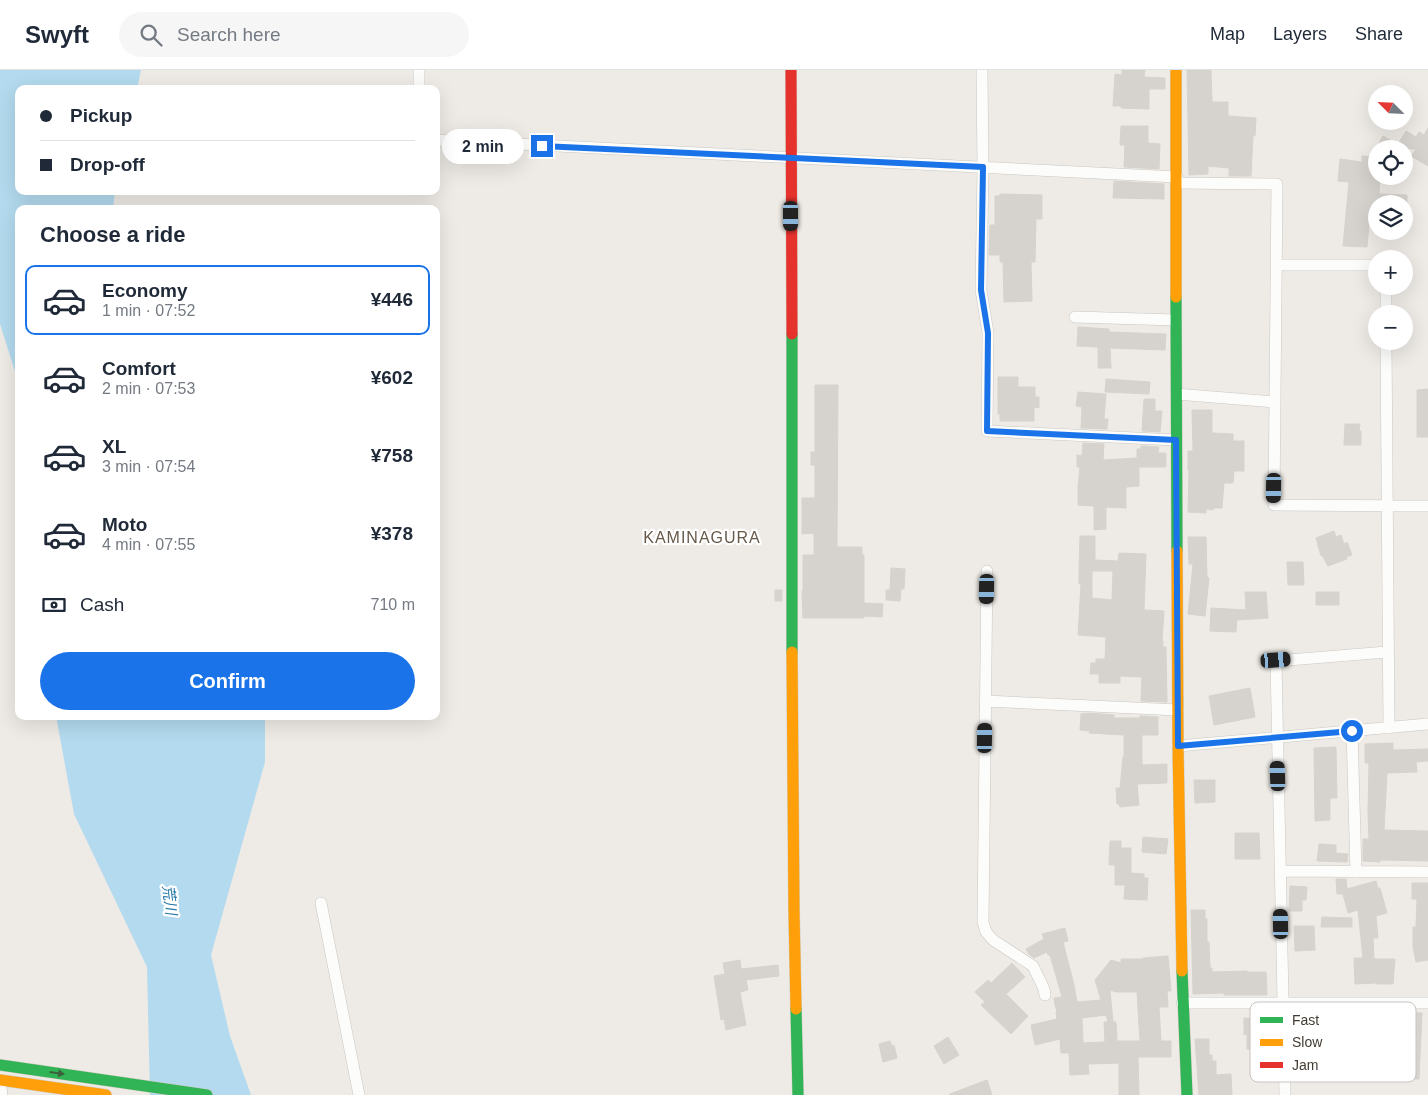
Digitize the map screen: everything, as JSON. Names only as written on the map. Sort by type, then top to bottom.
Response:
[{"type":"street","points":[[419,70],[419,85]]},
{"type":"street","points":[[791,70],[794,911],[798,1095]]},
{"type":"street","points":[[982,70],[981,290],[988,333],[987,431],[1176,440]]},
{"type":"street","points":[[1176,70],[1178,746],[1182,1003],[1187,1095]]},
{"type":"street","points":[[440,140],[983,167],[1177,180],[1277,184],[1274,506],[1428,506]]},
{"type":"street","points":[[1277,264],[1368,265]]},
{"type":"street","points":[[1075,317],[1176,320]]},
{"type":"street","points":[[1386,350],[1389,728]]},
{"type":"street","points":[[1176,394],[1275,402]]},
{"type":"street","points":[[987,571],[983,922],[986,932],[993,940],[1032,966],[1044,989],[1045,995]]},
{"type":"street","points":[[1283,1002],[1276,660],[1387,652]]},
{"type":"street","points":[[985,701],[1178,710]]},
{"type":"street","points":[[1178,746],[1428,724]]},
{"type":"street","points":[[1352,731],[1356,872]]},
{"type":"street","points":[[1280,871],[1428,872]]},
{"type":"street","points":[[321,903],[359,1095]]},
{"type":"street","points":[[1182,1003],[1250,1004]]},
{"type":"street","points":[[4,1066],[207,1095]]},
{"type":"street","points":[[2,1095],[3,1081],[106,1095]]},
{"type":"street","points":[[1285,1082],[1285,1095]]},
{"type":"water","points":[[0,70],[141,70],[138,85],[15,85],[15,195],[115,195],[113,205],[15,205],[15,371],[0,324]]},
{"type":"water","name":"荒川","points":[[57,720],[265,720],[265,762],[211,955],[230,1036],[251,1095],[150,1095],[147,967],[74,814]]},
{"type":"building","points":[[1122,70],[1145,70],[1144,77],[1165,78],[1165,89],[1149,89],[1149,109],[1113,106],[1115,74],[1122,75]]},
{"type":"building","points":[[1187,70],[1211,70],[1212,102],[1228,102],[1228,116],[1256,118],[1255,136],[1253,135],[1251,176],[1229,176],[1229,168],[1208,166],[1208,174],[1189,175]]},
{"type":"building","points":[[1121,126],[1148,126],[1148,143],[1160,144],[1159,169],[1124,167],[1125,145],[1120,145]]},
{"type":"building","points":[[1428,128],[1428,166],[1413,157],[1416,149],[1413,149],[1413,140],[1400,140],[1406,131],[1416,137],[1419,132],[1424,135]]},
{"type":"building","points":[[1383,136],[1390,140],[1381,140]]},
{"type":"building","points":[[1362,156],[1368,156],[1368,185],[1380,185],[1379,194],[1407,195],[1368,195],[1367,247],[1343,246],[1349,182],[1338,181],[1340,159],[1362,162]]},
{"type":"building","points":[[1114,181],[1164,184],[1164,199],[1113,198]]},
{"type":"building","points":[[1000,194],[1042,195],[1042,219],[1036,219],[1035,262],[1031,262],[1032,301],[1004,302],[1003,262],[1000,262],[1000,255],[989,255],[990,225],[995,225],[995,196],[1000,196]]},
{"type":"building","points":[[1078,327],[1109,329],[1109,332],[1166,334],[1165,350],[1110,348],[1111,368],[1098,368],[1098,347],[1077,346]]},
{"type":"building","points":[[998,377],[1018,377],[1018,387],[1035,387],[1035,397],[1039,397],[1039,408],[1034,407],[1034,421],[1000,421],[1000,414],[998,414]]},
{"type":"building","points":[[1106,379],[1150,382],[1149,394],[1105,392]]},
{"type":"building","points":[[815,385],[838,385],[837,547],[862,547],[862,555],[864,555],[864,603],[883,604],[882,617],[803,618],[803,555],[814,555],[814,533],[802,534],[802,498],[815,498],[815,465],[811,465],[811,452],[815,452]]},
{"type":"building","points":[[1428,389],[1428,437],[1417,437],[1417,390]]},
{"type":"building","points":[[1078,392],[1106,394],[1104,419],[1108,419],[1107,429],[1081,428],[1082,407],[1076,406]]},
{"type":"building","points":[[1144,399],[1155,399],[1155,411],[1162,411],[1160,432],[1142,431]]},
{"type":"building","points":[[1192,410],[1212,410],[1212,433],[1233,434],[1233,441],[1244,441],[1244,471],[1234,471],[1233,483],[1224,483],[1222,508],[1206,509],[1206,513],[1188,512],[1188,451],[1193,451]]},
{"type":"building","points":[[1345,424],[1360,424],[1361,445],[1344,445]]},
{"type":"building","points":[[1083,443],[1104,444],[1103,460],[1137,458],[1137,449],[1141,449],[1141,446],[1159,447],[1158,453],[1166,453],[1166,467],[1139,467],[1139,486],[1126,487],[1126,508],[1106,507],[1106,529],[1094,530],[1094,506],[1078,505],[1080,467],[1077,467],[1077,455],[1082,456]]},
{"type":"building","points":[[1334,531],[1336,537],[1341,535],[1344,544],[1347,542],[1352,555],[1346,557],[1347,559],[1328,566],[1321,556],[1316,538]]},
{"type":"building","points":[[1080,536],[1095,536],[1095,560],[1118,561],[1119,553],[1146,554],[1144,610],[1164,611],[1162,641],[1163,647],[1166,647],[1167,702],[1141,701],[1142,677],[1120,676],[1120,683],[1099,683],[1099,674],[1090,674],[1091,663],[1096,663],[1096,659],[1105,659],[1106,637],[1078,635],[1081,584],[1079,584]],"holes":[[[1092,571],[1113,571],[1112,600],[1092,598]]]},
{"type":"building","points":[[1188,537],[1206,537],[1207,577],[1209,578],[1205,616],[1188,614],[1193,564],[1189,564]]},
{"type":"building","points":[[1287,562],[1303,562],[1304,585],[1288,585]]},
{"type":"building","points":[[891,568],[905,569],[904,589],[901,589],[900,601],[886,600],[886,590],[890,590]]},
{"type":"building","points":[[775,590],[782,590],[782,601],[775,601]]},
{"type":"building","points":[[1245,592],[1266,592],[1268,618],[1237,620],[1236,632],[1210,631],[1211,608],[1246,610]]},
{"type":"building","points":[[1316,592],[1339,592],[1339,605],[1316,605]]},
{"type":"building","points":[[1250,688],[1255,717],[1214,725],[1209,696]]},
{"type":"building","points":[[1081,714],[1114,715],[1114,718],[1158,717],[1158,735],[1142,735],[1142,765],[1167,764],[1167,783],[1137,784],[1139,805],[1120,807],[1117,804],[1116,788],[1120,788],[1124,757],[1124,735],[1089,733],[1090,731],[1080,730]]},
{"type":"building","points":[[1393,743],[1393,750],[1428,749],[1428,761],[1416,762],[1417,772],[1387,773],[1384,830],[1428,831],[1428,861],[1363,861],[1363,839],[1369,839],[1369,763],[1365,763],[1365,744]]},
{"type":"building","points":[[1336,747],[1337,798],[1330,798],[1330,820],[1315,821],[1314,748]]},
{"type":"building","points":[[1194,780],[1215,780],[1215,802],[1195,803]]},
{"type":"building","points":[[1235,833],[1259,833],[1260,859],[1235,859]]},
{"type":"building","points":[[1143,837],[1168,839],[1166,854],[1142,852]]},
{"type":"building","points":[[1110,841],[1121,841],[1121,848],[1131,848],[1131,873],[1144,874],[1144,878],[1148,878],[1147,900],[1124,899],[1125,885],[1115,885],[1115,865],[1109,865]]},
{"type":"building","points":[[1319,844],[1336,845],[1336,853],[1348,854],[1347,862],[1317,861]]},
{"type":"building","points":[[1336,879],[1346,879],[1347,889],[1376,881],[1378,889],[1380,888],[1387,913],[1376,916],[1378,938],[1373,938],[1374,959],[1395,959],[1393,984],[1355,984],[1354,958],[1363,958],[1358,910],[1348,913],[1343,894],[1337,894]]},
{"type":"building","points":[[1412,883],[1428,883],[1428,960],[1416,962],[1413,947],[1413,927],[1416,927],[1417,899],[1412,899]]},
{"type":"building","points":[[1290,886],[1307,887],[1306,900],[1302,900],[1302,911],[1289,911]]},
{"type":"building","points":[[1191,910],[1205,910],[1207,942],[1209,942],[1210,968],[1212,968],[1212,972],[1266,972],[1267,995],[1193,994]]},
{"type":"building","points":[[1322,917],[1352,918],[1352,927],[1321,927]]},
{"type":"building","points":[[1294,926],[1314,926],[1315,950],[1295,951]]},
{"type":"building","points":[[1065,928],[1068,941],[1063,942],[1077,1002],[1101,1000],[1095,980],[1111,960],[1121,963],[1121,959],[1168,956],[1171,991],[1167,991],[1168,1007],[1159,1007],[1161,1041],[1171,1041],[1171,1057],[1138,1057],[1139,1095],[1119,1095],[1119,1063],[1088,1064],[1089,1074],[1070,1075],[1069,1053],[1061,1053],[1060,1039],[1035,1045],[1031,1025],[1057,1019],[1054,998],[1062,997],[1050,955],[1047,952],[1034,958],[1026,949],[1044,939],[1042,934]],"holes":[[[1110,990],[1116,992],[1137,992],[1140,1041],[1117,1041],[1116,1022],[1113,1022]],[[1106,1015],[1108,1022],[1104,1022],[1105,1042],[1083,1043],[1082,1018]]]},
{"type":"building","points":[[740,960],[741,969],[778,965],[779,976],[746,980],[748,990],[740,992],[746,1025],[726,1030],[724,1019],[721,1020],[714,976],[725,974],[723,963]]},
{"type":"building","points":[[1012,963],[1025,977],[1006,994],[1028,1016],[1011,1034],[981,1005],[985,1002],[975,992],[988,980],[991,983]]},
{"type":"building","points":[[1416,1013],[1422,1013],[1419,1079],[1416,1079]]},
{"type":"building","points":[[1244,1018],[1250,1018],[1250,1049],[1247,1049],[1247,1034],[1244,1035]]},
{"type":"building","points":[[948,1037],[959,1055],[944,1064],[934,1046]]},
{"type":"building","points":[[1195,1039],[1209,1039],[1209,1055],[1212,1055],[1212,1061],[1216,1061],[1216,1075],[1231,1074],[1232,1095],[1199,1095]]},
{"type":"building","points":[[890,1041],[892,1046],[894,1045],[897,1058],[883,1062],[879,1044]]},
{"type":"building","points":[[987,1080],[992,1095],[950,1095],[950,1094]]},
{"type":"traffic: fast","points":[[1176,297],[1177,551]]},
{"type":"traffic: fast","points":[[792,334],[792,652]]},
{"type":"traffic: fast","points":[[1182,971],[1187,1095]]},
{"type":"traffic: fast","points":[[796,1009],[798,1095]]},
{"type":"traffic: fast","points":[[0,1065],[207,1095]]},
{"type":"traffic: slow","points":[[1176,70],[1176,297]]},
{"type":"traffic: slow","points":[[1177,551],[1182,971]]},
{"type":"traffic: slow","points":[[792,652],[796,1009]]},
{"type":"traffic: slow","points":[[0,1080],[106,1095]]},
{"type":"traffic: jam","points":[[791,70],[792,334]]},
{"type":"district","name":"KAMINAGURA","points":[[702,537]]},
{"type":"route","points":[[542,146],[983,167],[981,290],[988,333],[987,431],[1176,440],[1178,746],[1352,731]]}]
